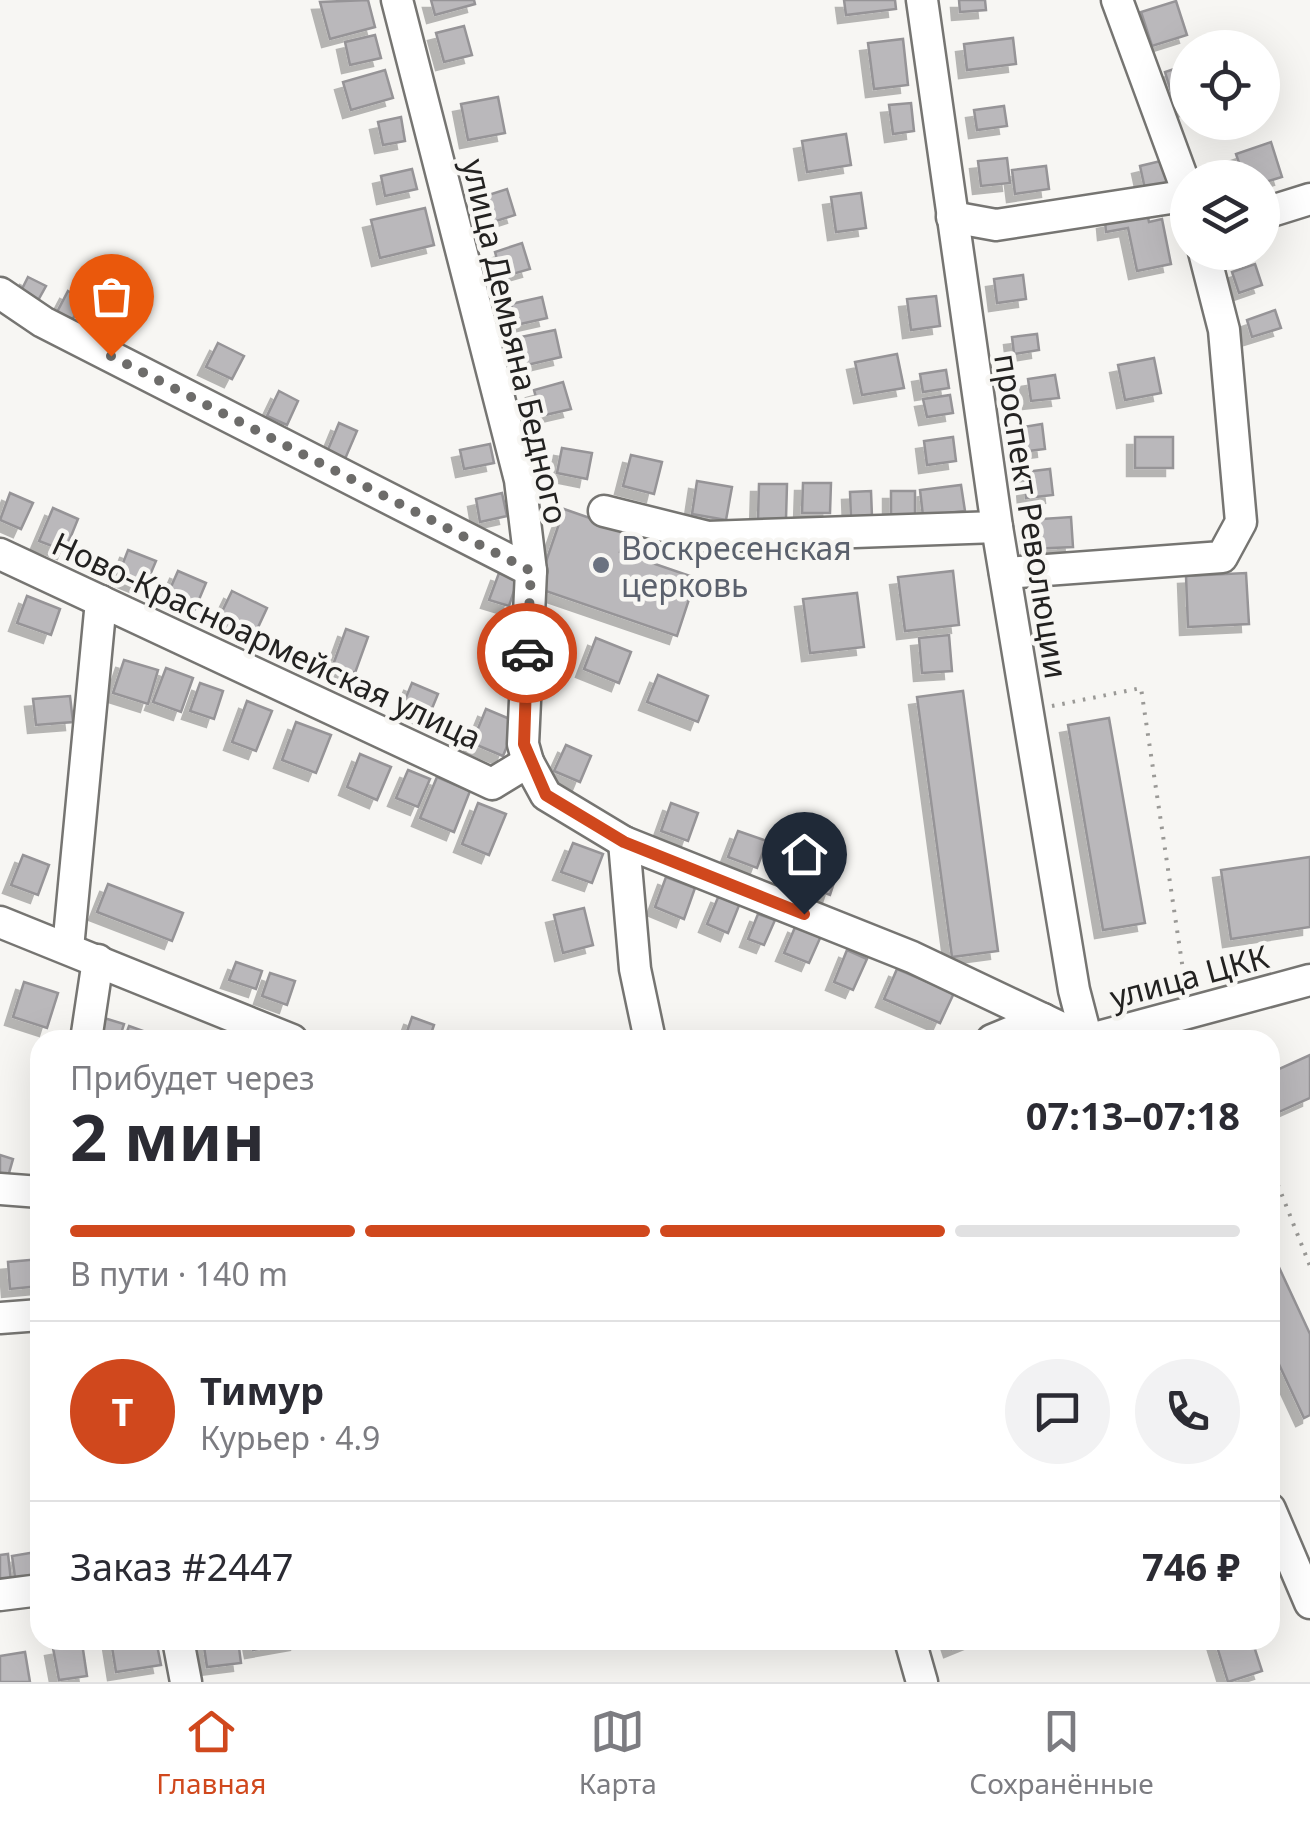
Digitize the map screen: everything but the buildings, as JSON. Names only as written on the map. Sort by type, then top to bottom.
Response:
[{"type":"street","name":"улица Демьяна Бедного","points":[[398,0],[523,504],[531,571],[524,744],[528,762]]},
{"type":"street","name":"проспект Революции","points":[[922,0],[997,527],[1085,1030]]},
{"type":"street","points":[[1116,0],[1176,160]]},
{"type":"street","points":[[952,218],[996,225],[1170,198]]},
{"type":"street","points":[[1280,208],[1310,199]]},
{"type":"street","points":[[1005,573],[1222,557],[1240,522],[1224,330],[1209,270]]},
{"type":"street","points":[[0,294],[43,322],[531,571]]},
{"type":"street","points":[[462,536],[505,529],[523,504]]},
{"type":"street","name":"улица Демьяна Бедного","points":[[604,511],[708,536],[997,527]]},
{"type":"street","name":"Ново-Красноармейская улица","points":[[0,554],[492,784],[528,762]]},
{"type":"street","points":[[68,948],[101,601]]},
{"type":"street","points":[[528,762],[546,795],[624,842],[912,956],[1066,1030]]},
{"type":"street","points":[[624,842],[635,968],[648,1030]]},
{"type":"street","points":[[0,922],[268,1030]]},
{"type":"street","points":[[88,1030],[98,960]]},
{"type":"street","name":"улица ЦКК","points":[[1121,1030],[1310,980]]},
{"type":"street","points":[[1016,1030],[1043,1019]]},
{"type":"street","points":[[0,1189],[30,1191]]},
{"type":"street","points":[[0,1318],[30,1316]]},
{"type":"street","points":[[1280,1532],[1310,1603]]},
{"type":"street","points":[[0,1595],[30,1591]]},
{"type":"street","points":[[180,1650],[186,1682]]},
{"type":"street","points":[[913,1650],[922,1682]]},
{"type":"path","points":[[1028,710],[1141,688],[1189,1010]]},
{"type":"path","points":[[1280,1190],[1310,1266]]},
{"type":"way so far","points":[[111,356],[531,571],[527,653]]},
{"type":"place","name":"Воскресенская церковь","points":[[601,565]]},
{"type":"route","points":[[527,653],[524,744],[528,762],[546,795],[624,842],[804,914]]}]
